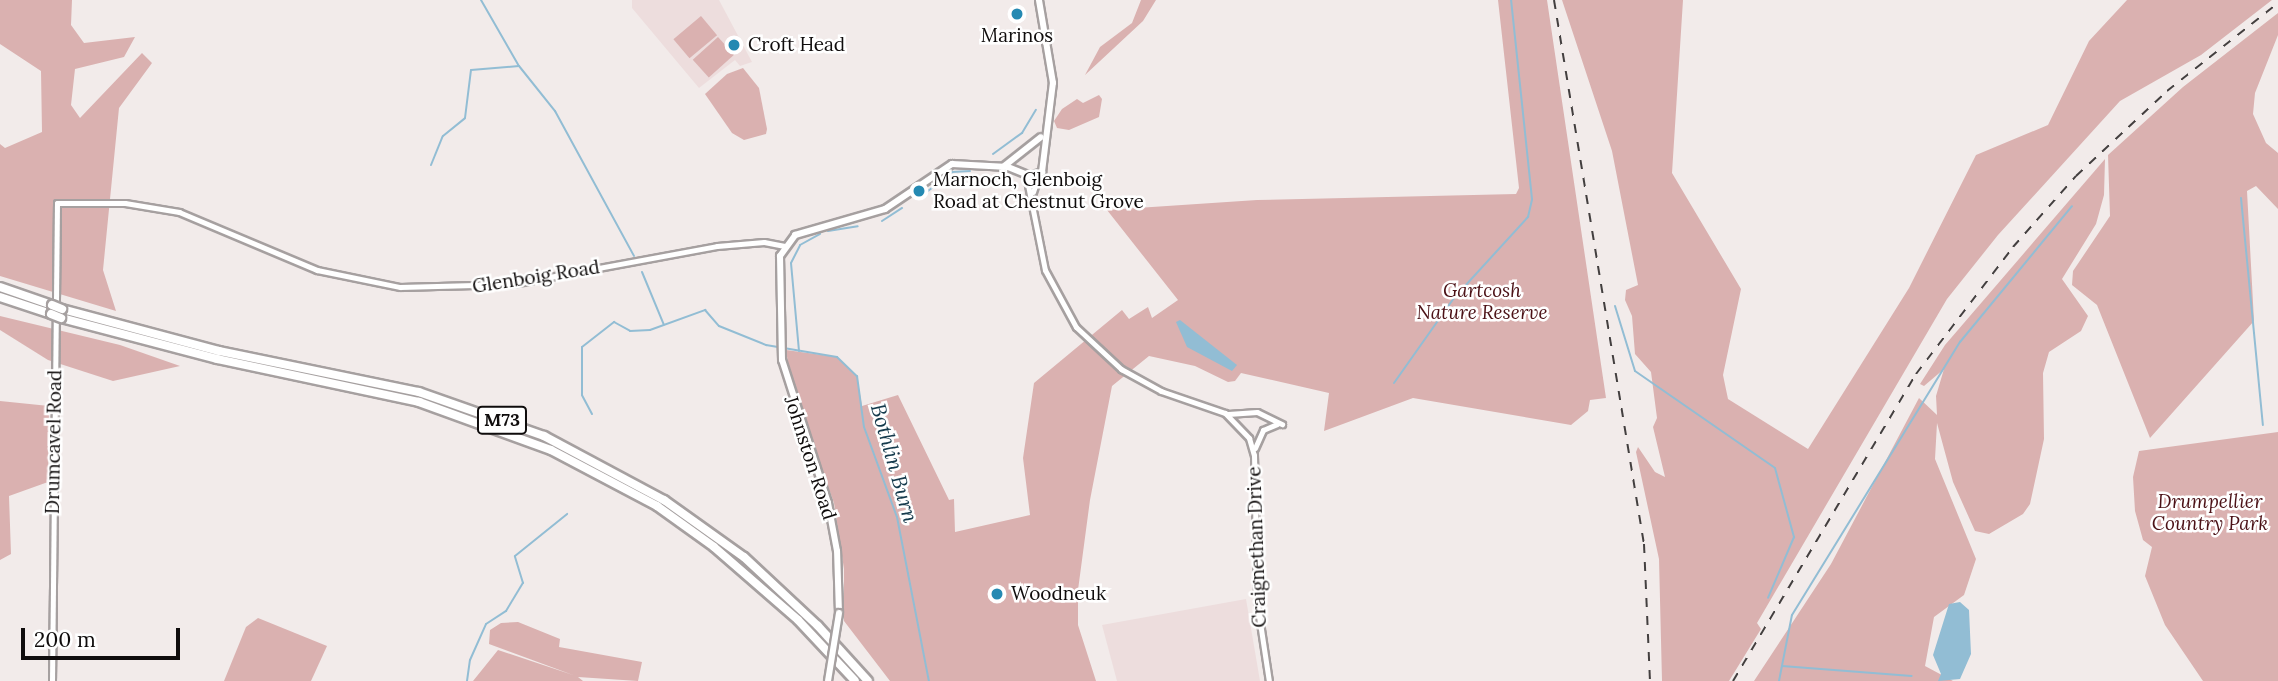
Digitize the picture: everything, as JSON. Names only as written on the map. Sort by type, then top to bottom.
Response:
[{"type":"highway","name":"M73","points":[[0,287],[51,310]]},
{"type":"highway","name":"M73","points":[[0,297],[216,359],[419,402],[551,450],[657,506],[694,532],[750,576],[827,648],[853,681]]},
{"type":"highway","name":"M73","points":[[62,313],[219,351],[419,392],[544,436],[664,500],[721,540],[841,650],[869,681]]},
{"type":"main road","points":[[785,246],[795,235],[813,228],[885,209],[946,165],[1003,167],[1039,174],[1045,166],[1044,133],[1053,83],[1039,0]]},
{"type":"main road","points":[[1003,167],[1029,150],[1044,133]]},
{"type":"main road","points":[[1029,150],[1043,156]]},
{"type":"main road","points":[[1020,157],[1024,173]]},
{"type":"main road","name":"Johnston Road","points":[[785,246],[779,283],[782,360],[828,503],[838,560],[839,613],[828,681]]},
{"type":"street","points":[[1024,173],[1033,195],[1045,270],[1058,299],[1085,338],[1132,376],[1225,413],[1244,430],[1262,431],[1280,424],[1249,413],[1225,413]]},
{"type":"street","points":[[1033,195],[1039,174]]},
{"type":"street","name":"Glenboig Road","points":[[57,203],[125,203],[179,212],[317,270],[400,287],[500,285],[717,246],[764,242],[785,246]]},
{"type":"street","name":"Drumcavel Road","points":[[52,681],[57,203]]},
{"type":"street","points":[[1244,430],[1249,413]]},
{"type":"street","name":"Craignethan Drive","points":[[1263,417],[1262,431],[1254,455],[1257,603],[1269,681]]},
{"type":"street","name":"Craignethan Drive","points":[[1244,430],[1254,455]]},
{"type":"shaded area","points":[[632,0],[719,0],[752,62],[740,66],[735,60],[699,88],[632,8]]},
{"type":"shaded area","points":[[1246,599],[1260,681],[1117,681],[1102,625]]},
{"type":"green space","points":[[0,0],[72,0],[71,25],[84,43],[135,37],[124,57],[75,69],[71,105],[80,118],[142,53],[152,63],[119,108],[103,270],[116,311],[0,276],[0,144],[5,148],[42,132],[41,71],[0,44]]},
{"type":"green space","points":[[1141,0],[1156,0],[1143,21],[1085,75],[1100,47],[1132,23]]},
{"type":"green space","name":"Gartcosh Nature Reserve","points":[[1498,0],[1547,0],[1606,398],[1590,400],[1588,411],[1571,425],[1413,398],[1324,431],[1329,393],[1241,373],[1235,381],[1228,382],[1195,366],[1149,356],[1112,386],[1090,500],[1078,590],[1078,625],[1096,681],[890,681],[844,621],[844,569],[834,503],[791,382],[786,350],[837,357],[857,376],[862,406],[898,395],[949,500],[954,499],[955,532],[1030,515],[1023,458],[1034,383],[1122,310],[1129,319],[1148,307],[1152,318],[1178,300],[1107,210],[1257,200],[1516,194],[1519,188]]},
{"type":"green space","points":[[1562,0],[1683,0],[1672,173],[1741,289],[1723,375],[1728,399],[1808,449],[1909,288],[1976,155],[2048,125],[2089,41],[2127,0],[2272,0],[2201,55],[2120,101],[1998,235],[1947,299],[1757,623],[1761,629],[1729,681],[1662,681],[1659,559],[1636,452],[1638,447],[1655,472],[1665,477],[1653,427],[1657,418],[1651,372],[1635,354],[1632,316],[1625,300],[1626,290],[1638,285],[1612,151]]},
{"type":"green space","points":[[2278,13],[2278,35],[2255,93],[2253,114],[2266,143],[2278,153],[2278,209],[2256,186],[2247,191],[2254,321],[2150,438],[2097,305],[2072,285],[2073,271],[2110,216],[2108,155],[2183,87]]},
{"type":"green space","points":[[701,16],[717,35],[689,58],[673,39]]},
{"type":"green space","points":[[718,37],[734,55],[709,78],[693,60]]},
{"type":"green space","points":[[743,68],[759,88],[767,129],[766,134],[744,140],[732,133],[705,94],[727,74]]},
{"type":"green space","points":[[1099,95],[1102,99],[1099,117],[1069,130],[1057,128],[1054,121],[1062,109],[1077,99],[1083,103]]},
{"type":"green space","points":[[2105,159],[2104,195],[2096,224],[2062,279],[2088,316],[2081,331],[2049,352],[2043,373],[2044,439],[2030,504],[2023,514],[1989,534],[1975,531],[1953,482],[1937,423],[1935,459],[1976,559],[1964,595],[1934,617],[1925,666],[1953,681],[1754,681],[1831,564],[1919,398],[1937,415],[1936,396],[1944,369],[1924,386],[1920,384],[1945,345]]},
{"type":"green space","points":[[0,316],[120,345],[180,366],[113,381],[48,360],[0,330]]},
{"type":"green space","points":[[0,401],[49,406],[48,482],[9,496],[11,554],[0,560]]},
{"type":"green space","name":"Drumpellier Country Park","points":[[2278,432],[2278,681],[2203,681],[2165,625],[2145,576],[2152,547],[2143,540],[2135,511],[2133,477],[2139,451]]},
{"type":"green space","points":[[258,618],[327,646],[311,681],[224,681],[246,627]]},
{"type":"green space","points":[[518,622],[560,639],[559,647],[642,662],[638,681],[578,677],[583,681],[473,681],[498,650],[573,675],[489,644],[490,630],[501,623]]},
{"type":"water","points":[[1180,320],[1237,365],[1232,371],[1187,347],[1176,322]]},
{"type":"water","points":[[1960,602],[1969,610],[1971,654],[1960,679],[1938,681],[1941,674],[1933,655],[1949,604]]},
{"type":"waterway","points":[[481,0],[519,66],[555,111],[634,256]]},
{"type":"waterway","points":[[1394,383],[1454,298],[1528,217],[1532,199],[1511,0]]},
{"type":"waterway","points":[[431,165],[443,136],[465,118],[471,70],[519,66]]},
{"type":"waterway","points":[[993,154],[1022,133],[1036,110]]},
{"type":"waterway","points":[[928,191],[952,172],[970,171]]},
{"type":"waterway","points":[[2241,198],[2263,425]]},
{"type":"waterway","points":[[1779,681],[1792,615],[1960,342],[2072,206]]},
{"type":"waterway","points":[[882,221],[902,208]]},
{"type":"waterway","points":[[828,231],[858,226]]},
{"type":"waterway","points":[[799,351],[791,263],[800,245],[820,234]]},
{"type":"waterway","points":[[642,272],[664,325]]},
{"type":"waterway","points":[[1615,306],[1635,371],[1775,468],[1794,537],[1768,598]]},
{"type":"waterway","name":"Bothlin Burn","points":[[592,414],[582,395],[582,347],[614,322],[630,331],[650,330],[705,310],[719,326],[766,345],[837,357],[857,376],[864,427],[897,517],[929,681]]},
{"type":"waterway","name":"Bothlin Burn","points":[[467,681],[470,660],[486,624],[506,611],[523,583],[515,556],[567,514]]},
{"type":"waterway","points":[[1782,666],[1912,676]]},
{"type":"railway","points":[[1554,0],[1644,544],[1650,681]]},
{"type":"railway","points":[[1733,681],[1916,374],[2013,247],[2076,176],[2167,91],[2278,3]]},
{"type":"place","name":"Marinos","points":[[1017,14]]},
{"type":"place","name":"Croft Head","points":[[734,45]]},
{"type":"place","name":"Marnoch, Glenboig Road at Chestnut Grove","points":[[919,191]]},
{"type":"place","name":"Woodneuk","points":[[997,594]]}]
